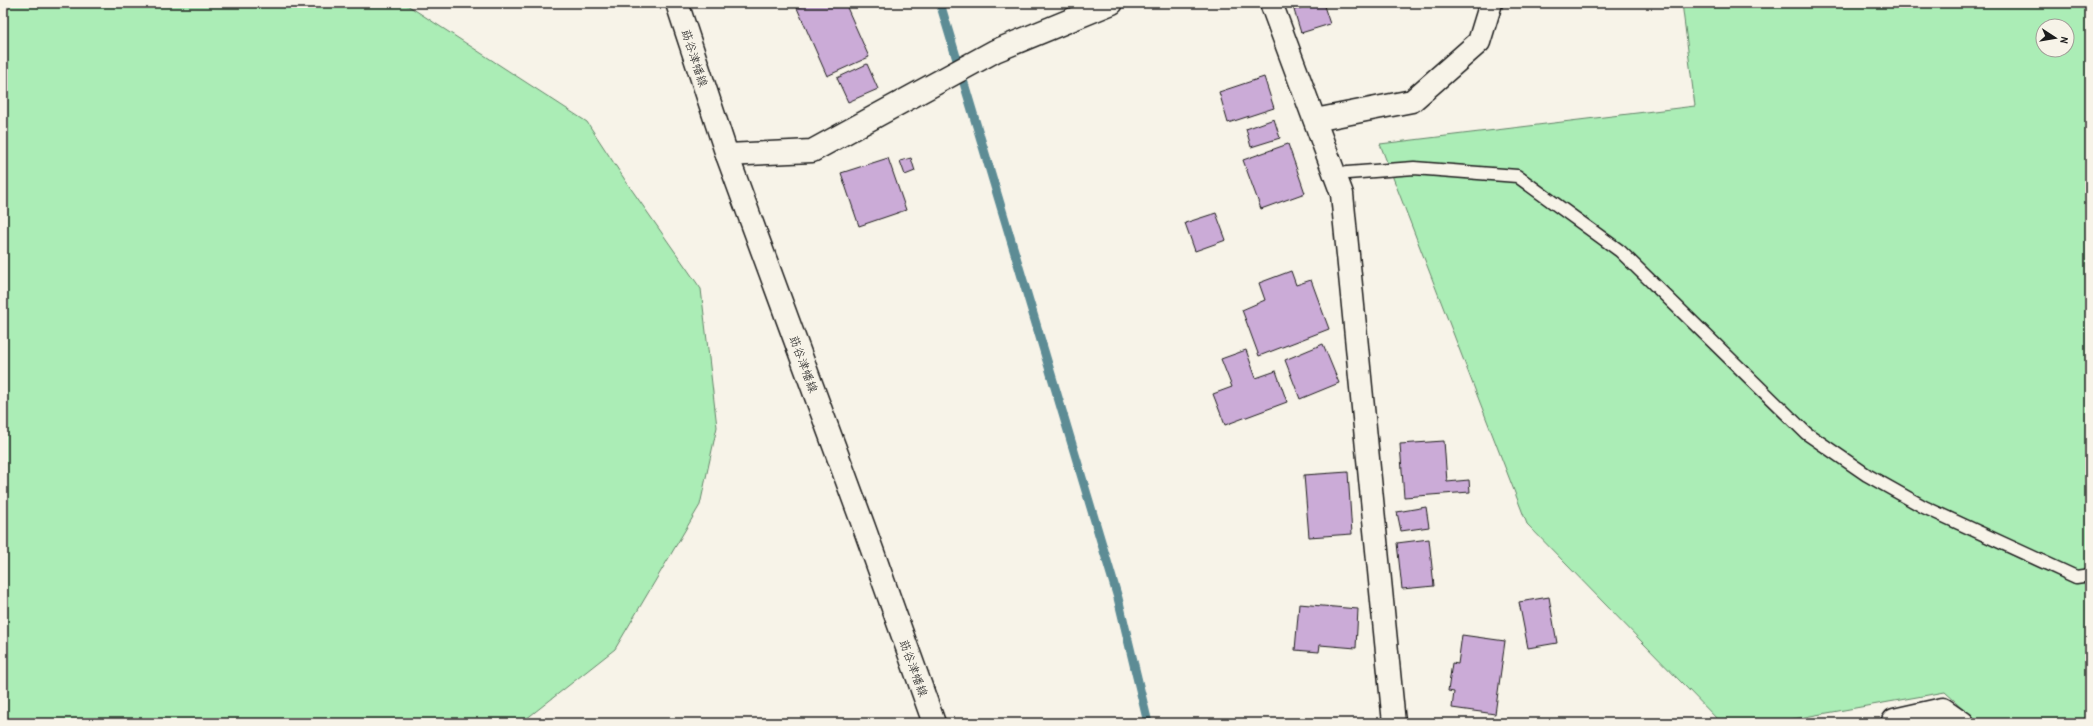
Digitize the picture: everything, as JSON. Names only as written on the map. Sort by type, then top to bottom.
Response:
[{"type":"street","name":"莇谷津幡線","points":[[677,3],[727,155],[865,530],[934,723]]},
{"type":"street","points":[[727,155],[812,151],[995,51],[1112,3]]},
{"type":"street","points":[[1271,3],[1342,194],[1394,723]]},
{"type":"street","points":[[1315,120],[1412,101],[1479,42],[1491,3]]},
{"type":"street","points":[[1892,723],[1894,720],[1943,709],[1963,723]]},
{"type":"lane","points":[[1334,174],[1414,168],[1517,176],[1620,252],[1812,437],[1867,475],[1924,507],[2076,577],[2090,575]]},
{"type":"green space","points":[[3,3],[404,3],[587,122],[627,183],[701,289],[717,427],[700,505],[615,649],[521,723],[3,723]]},
{"type":"green space","points":[[1682,3],[2090,3],[2090,723],[1979,723],[1945,692],[1771,723],[1721,723],[1527,524],[1380,144],[1695,106]]},
{"type":"building","points":[[807,3],[845,3],[869,57],[827,76],[797,8]]},
{"type":"building","points":[[1316,3],[1323,3],[1330,24],[1301,33],[1294,10]]},
{"type":"building","points":[[867,64],[878,89],[848,102],[837,78]]},
{"type":"building","points":[[1264,77],[1274,108],[1228,123],[1219,92]]},
{"type":"building","points":[[1274,119],[1280,138],[1251,147],[1246,129]]},
{"type":"building","points":[[1288,144],[1305,193],[1261,209],[1243,160]]},
{"type":"building","points":[[888,158],[906,210],[859,226],[841,173]]},
{"type":"building","points":[[911,158],[915,171],[905,175],[900,161]]},
{"type":"building","points":[[1216,213],[1226,240],[1195,251],[1185,223]]},
{"type":"building","points":[[1291,271],[1296,285],[1311,280],[1329,329],[1259,356],[1242,310],[1265,300],[1259,283]]},
{"type":"building","points":[[1323,344],[1339,383],[1300,399],[1285,360]]},
{"type":"building","points":[[1246,350],[1256,378],[1276,371],[1287,402],[1225,425],[1213,394],[1232,387],[1221,359]]},
{"type":"building","points":[[1444,441],[1447,482],[1469,480],[1470,492],[1404,497],[1400,444]]},
{"type":"building","points":[[1348,472],[1352,534],[1309,537],[1304,475]]},
{"type":"building","points":[[1426,507],[1429,527],[1401,531],[1397,512]]},
{"type":"building","points":[[1429,539],[1434,586],[1402,589],[1397,543]]},
{"type":"building","points":[[1549,597],[1557,643],[1528,648],[1519,602]]},
{"type":"building","points":[[1299,604],[1358,609],[1356,648],[1320,645],[1319,652],[1295,650]]},
{"type":"building","points":[[1462,635],[1505,641],[1495,714],[1452,708],[1454,692],[1448,691],[1452,663],[1458,664]]},
{"type":"waterway","points":[[940,3],[1118,598],[1148,723]]}]
